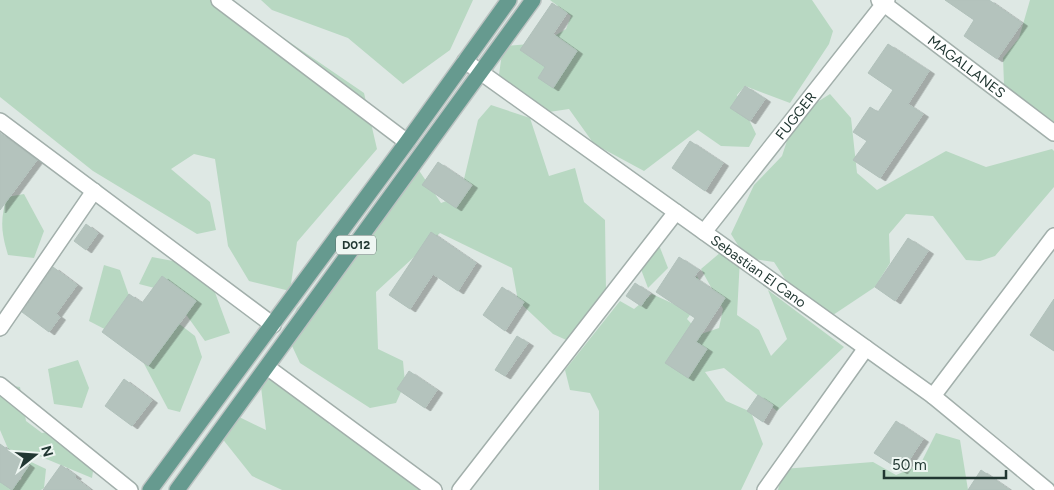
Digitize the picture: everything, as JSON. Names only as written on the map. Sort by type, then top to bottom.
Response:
[{"type":"main road","name":"D012","points":[[150,490],[407,142],[509,0]]},
{"type":"main road","name":"D012","points":[[177,490],[533,0]]},
{"type":"street","points":[[219,0],[407,142]]},
{"type":"street","name":"MAGALLANES","points":[[883,1],[1054,133]]},
{"type":"street","name":"FUGGER","points":[[704,232],[883,1]]},
{"type":"street","name":"Sebastian El Cano","points":[[465,61],[934,396],[1047,490]]},
{"type":"street","points":[[0,121],[272,325]]},
{"type":"street","points":[[0,328],[94,192]]},
{"type":"street","points":[[460,490],[676,212]]},
{"type":"street","points":[[934,396],[1054,236]]},
{"type":"street","points":[[765,490],[866,348]]},
{"type":"street","points":[[267,367],[434,490]]},
{"type":"street","points":[[0,385],[130,490]]},
{"type":"green space","points":[[0,0],[228,0],[364,93],[377,149],[297,242],[290,291],[249,281],[228,246],[215,159],[194,154],[171,169],[210,202],[216,230],[197,234],[93,171],[0,97]]},
{"type":"green space","points":[[261,0],[473,0],[450,50],[403,84],[348,38],[272,10]]},
{"type":"green space","points":[[550,0],[812,0],[833,31],[829,44],[790,103],[745,86],[737,95],[756,134],[749,147],[721,146],[698,130],[644,171],[594,144],[569,109],[542,113],[498,82],[503,46],[543,43],[566,29],[571,16]]},
{"type":"green space","points":[[1030,0],[1054,0],[1054,126],[1004,84],[1003,58],[1019,38]]},
{"type":"green space","points":[[830,94],[851,118],[857,173],[877,190],[946,151],[986,167],[1052,149],[1054,151],[1054,187],[995,256],[980,261],[966,260],[933,216],[906,214],[889,234],[890,263],[875,287],[833,315],[805,310],[774,262],[746,258],[731,234],[754,185],[782,156],[795,116]]},
{"type":"green space","points":[[491,105],[530,118],[549,176],[575,168],[584,202],[605,220],[606,291],[573,343],[553,334],[518,301],[512,268],[440,233],[376,292],[378,349],[403,361],[405,383],[396,403],[370,408],[300,363],[286,333],[297,308],[346,261],[378,199],[397,196],[418,169],[441,203],[460,196],[478,120]]},
{"type":"green space","points":[[24,194],[44,231],[34,258],[8,255],[4,239],[2,219],[7,197]]},
{"type":"green space","points":[[659,245],[668,268],[648,288],[636,256]]},
{"type":"green space","points":[[721,252],[740,258],[737,315],[759,330],[771,356],[787,339],[768,290],[844,347],[777,411],[724,368],[705,372],[726,401],[751,412],[763,444],[741,490],[599,490],[599,411],[590,393],[570,390],[565,370],[620,301],[634,309],[652,294],[676,305],[697,276],[705,294],[687,319],[701,334],[719,328],[723,309],[701,269]]},
{"type":"green space","points":[[152,257],[194,265],[210,279],[230,333],[205,341],[170,292],[139,284]]},
{"type":"green space","points":[[104,265],[120,270],[132,304],[116,335],[89,321]]},
{"type":"green space","points":[[165,313],[195,336],[202,357],[180,412],[168,409],[141,358]]},
{"type":"green space","points":[[78,360],[89,388],[82,408],[54,404],[48,369]]},
{"type":"green space","points":[[270,371],[295,378],[330,425],[359,430],[406,460],[421,490],[282,490],[252,476],[217,432],[231,413],[266,430],[260,378]]},
{"type":"green space","points":[[0,384],[20,387],[26,421],[42,433],[68,428],[95,458],[92,478],[32,453],[12,458],[0,430]]},
{"type":"green space","points":[[936,433],[960,440],[968,490],[778,490],[783,469],[873,462],[896,475],[920,465]]},
{"type":"green space","points":[[27,460],[46,469],[44,488],[41,490],[0,490],[0,479],[8,484],[21,480]]},
{"type":"building","points":[[945,0],[989,0],[1022,23],[997,59],[964,36],[974,20]]},
{"type":"building","points":[[552,3],[567,13],[553,34],[577,51],[553,88],[538,78],[545,67],[520,50]]},
{"type":"building","points":[[888,44],[929,71],[908,104],[923,114],[880,178],[853,160],[867,141],[853,132],[870,107],[878,112],[893,90],[868,73]]},
{"type":"building","points":[[745,86],[765,99],[750,121],[730,108]]},
{"type":"building","points":[[0,133],[37,160],[0,210]]},
{"type":"building","points":[[690,141],[723,163],[705,191],[672,168]]},
{"type":"building","points":[[438,162],[472,185],[456,208],[422,185]]},
{"type":"building","points":[[86,224],[98,233],[86,250],[74,241]]},
{"type":"building","points":[[431,232],[476,263],[458,291],[433,274],[410,309],[389,295]]},
{"type":"building","points":[[908,238],[928,251],[895,301],[875,287]]},
{"type":"building","points":[[679,257],[699,270],[694,277],[725,298],[696,342],[707,349],[688,378],[665,363],[695,318],[656,292]]},
{"type":"building","points":[[53,267],[77,285],[56,314],[60,317],[49,332],[22,312]]},
{"type":"building","points":[[162,276],[196,301],[148,366],[102,332],[129,294],[142,303]]},
{"type":"building","points":[[635,283],[650,293],[641,306],[626,296]]},
{"type":"building","points":[[502,287],[524,302],[505,331],[483,315]]},
{"type":"building","points":[[1054,299],[1054,351],[1030,335]]},
{"type":"building","points":[[517,336],[528,343],[505,376],[495,370]]},
{"type":"building","points":[[409,371],[437,390],[425,408],[397,389]]},
{"type":"building","points":[[124,379],[152,400],[132,426],[105,406]]},
{"type":"building","points":[[758,395],[773,405],[763,422],[747,411]]},
{"type":"building","points":[[896,421],[923,439],[902,471],[874,453]]},
{"type":"building","points":[[0,444],[29,465],[12,490],[0,482]]},
{"type":"building","points":[[61,465],[76,476],[74,477],[91,490],[43,490]]},
{"type":"building","points":[[981,470],[1010,490],[968,490]]}]
